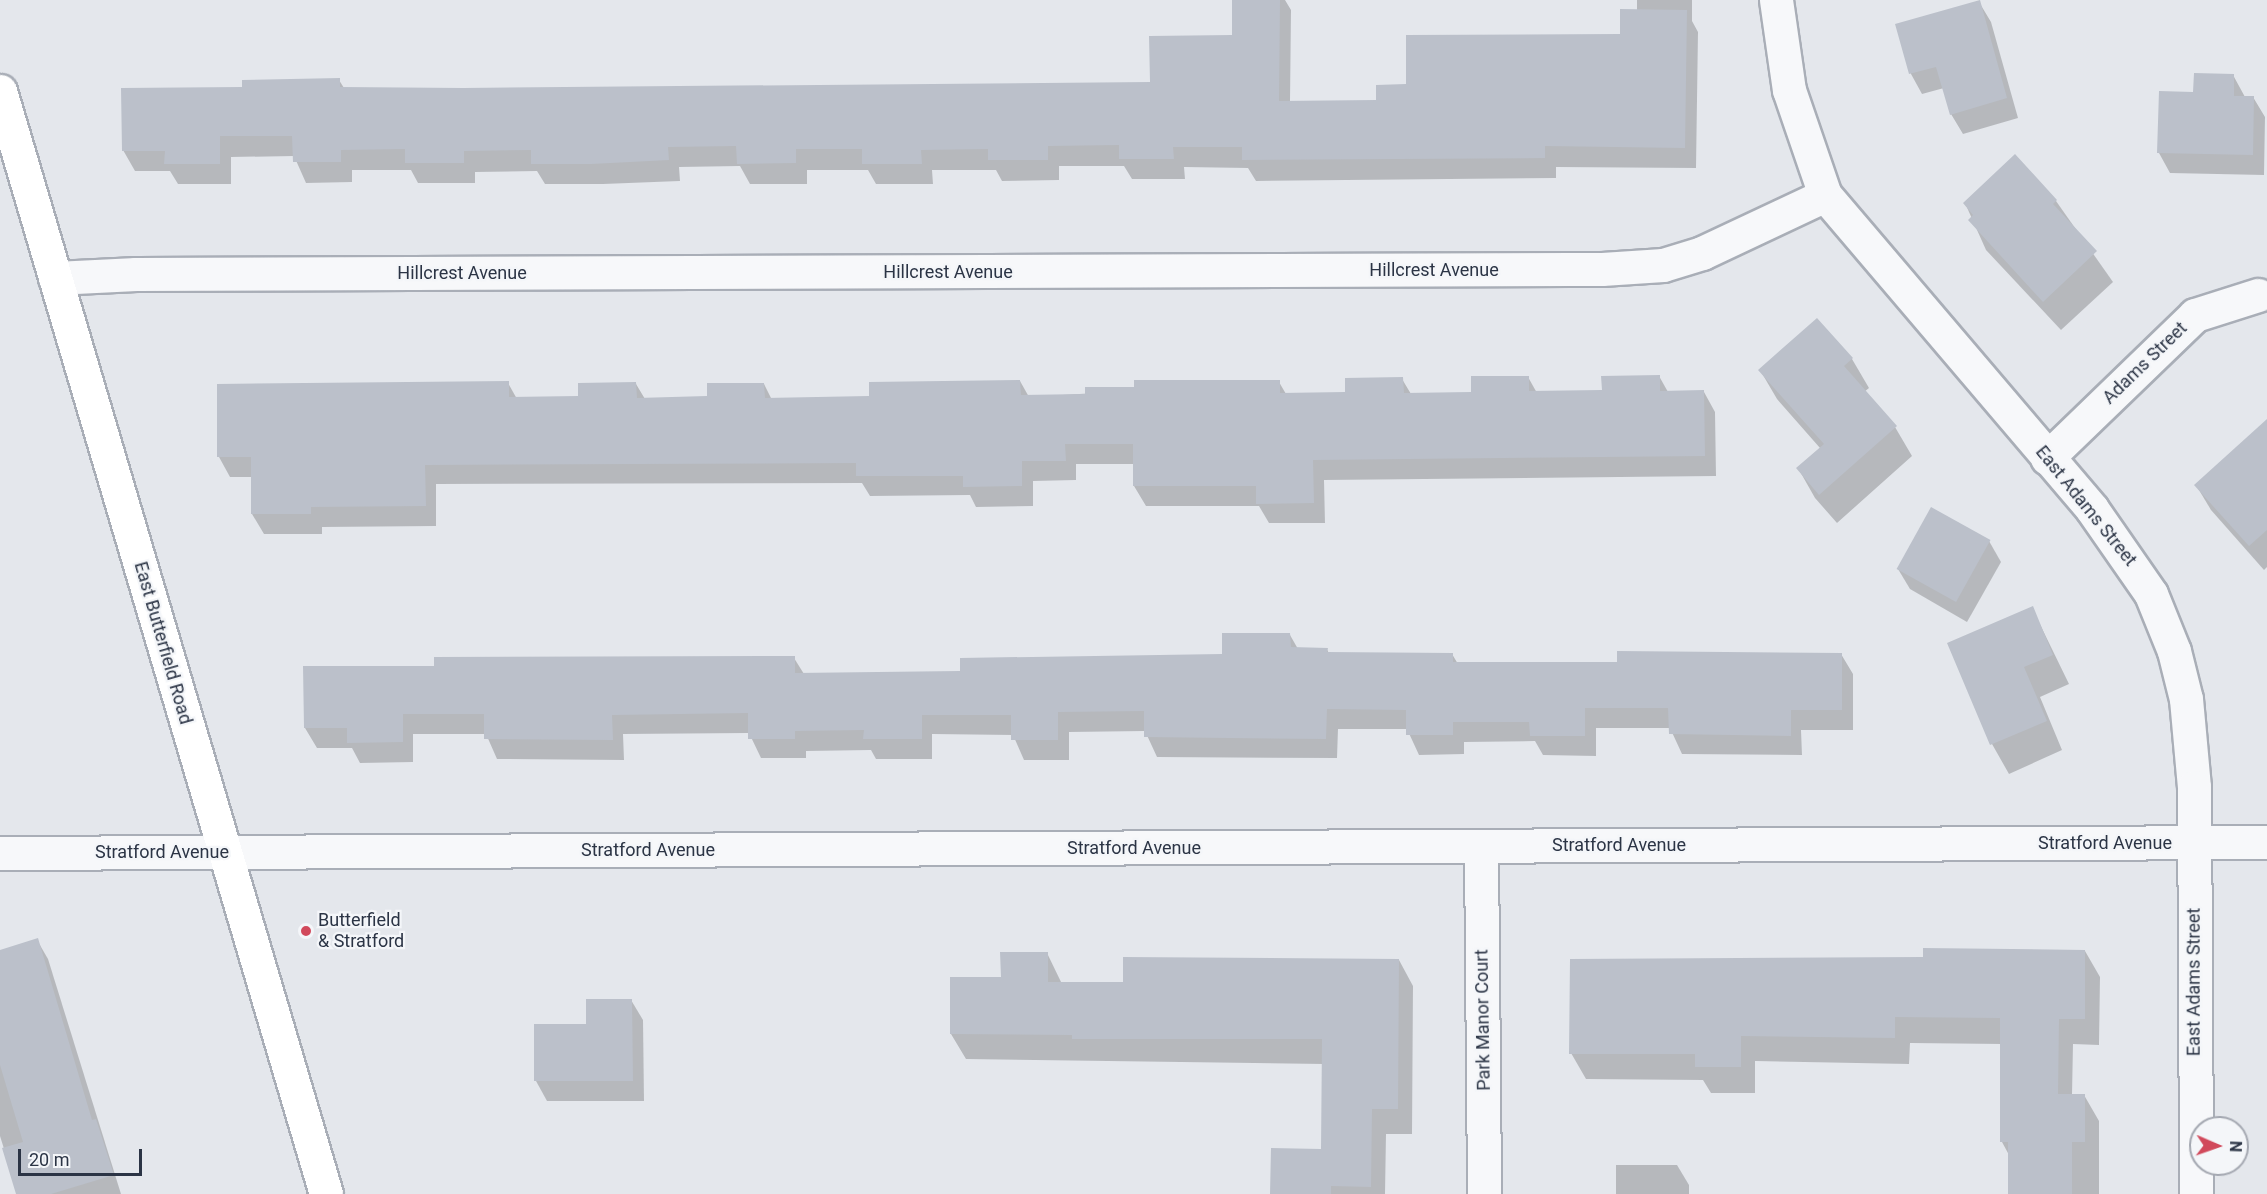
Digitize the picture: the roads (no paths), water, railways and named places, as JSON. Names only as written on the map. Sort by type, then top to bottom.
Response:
[{"type":"main road","name":"East Butterfield Road","points":[[0,92],[326,1194]]},
{"type":"street","name":"East Adams Street","points":[[1776,0],[1789,90],[1825,195],[2135,566],[2151,594],[2175,651],[2190,741],[2196,1194]]},
{"type":"street","name":"Hillcrest Avenue","points":[[55,278],[136,274],[1602,269],[1663,265],[1702,253],[1825,195]]},
{"type":"street","name":"Adams Street","points":[[2047,458],[2194,315],[2258,295]]},
{"type":"street","name":"Stratford Avenue","points":[[0,853],[2267,842]]},
{"type":"street","name":"Park Manor Court","points":[[1480,846],[1484,1194]]},
{"type":"place","name":"Butterfield & Stratford","points":[[306,931]]}]
